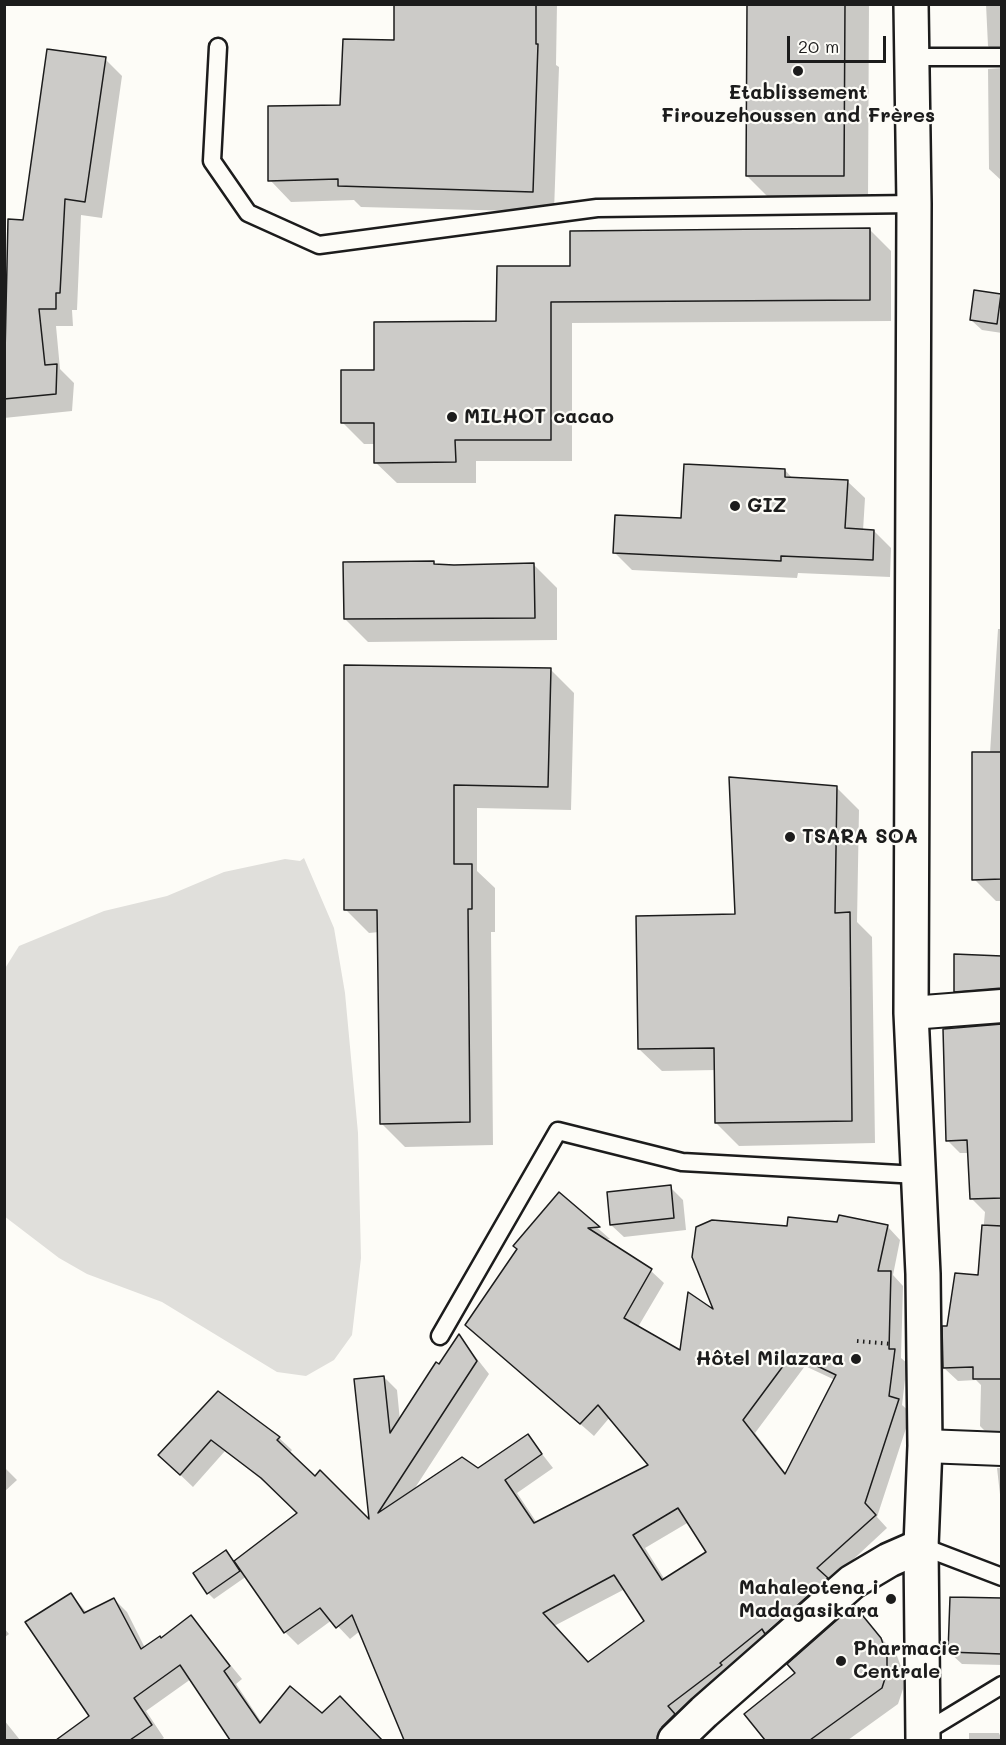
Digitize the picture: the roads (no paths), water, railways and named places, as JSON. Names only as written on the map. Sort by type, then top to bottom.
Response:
[{"type":"main road","points":[[911,4],[914,204],[911,1013],[923,1274],[925,1446],[921,1546],[923,1737]]},
{"type":"main road","points":[[675,1740],[852,1582],[889,1560],[921,1546]]},
{"type":"street","points":[[911,1013],[1002,1006]]},
{"type":"street","points":[[925,1446],[1002,1449]]},
{"type":"lane","points":[[218,47],[212,161],[248,213],[319,245],[597,208],[914,204]]},
{"type":"lane","points":[[910,57],[1002,57]]},
{"type":"lane","points":[[440,1336],[558,1131],[682,1162],[918,1175]]},
{"type":"lane","points":[[921,1546],[1002,1577]]},
{"type":"lane","points":[[923,1737],[1002,1685]]},
{"type":"place","name":"Etablissement Firouzehoussen and Frères","points":[[798,71]]},
{"type":"place","name":"MILHOT cacao","points":[[452,417]]},
{"type":"place","name":"GIZ","points":[[735,506]]},
{"type":"place","name":"TSARA SOA","points":[[790,837]]},
{"type":"place","name":"Hôtel Milazara","points":[[856,1359]]},
{"type":"place","name":"Mahaleotena i Madagasikara","points":[[891,1599]]},
{"type":"place","name":"Pharmacie Centrale","points":[[841,1661]]}]
